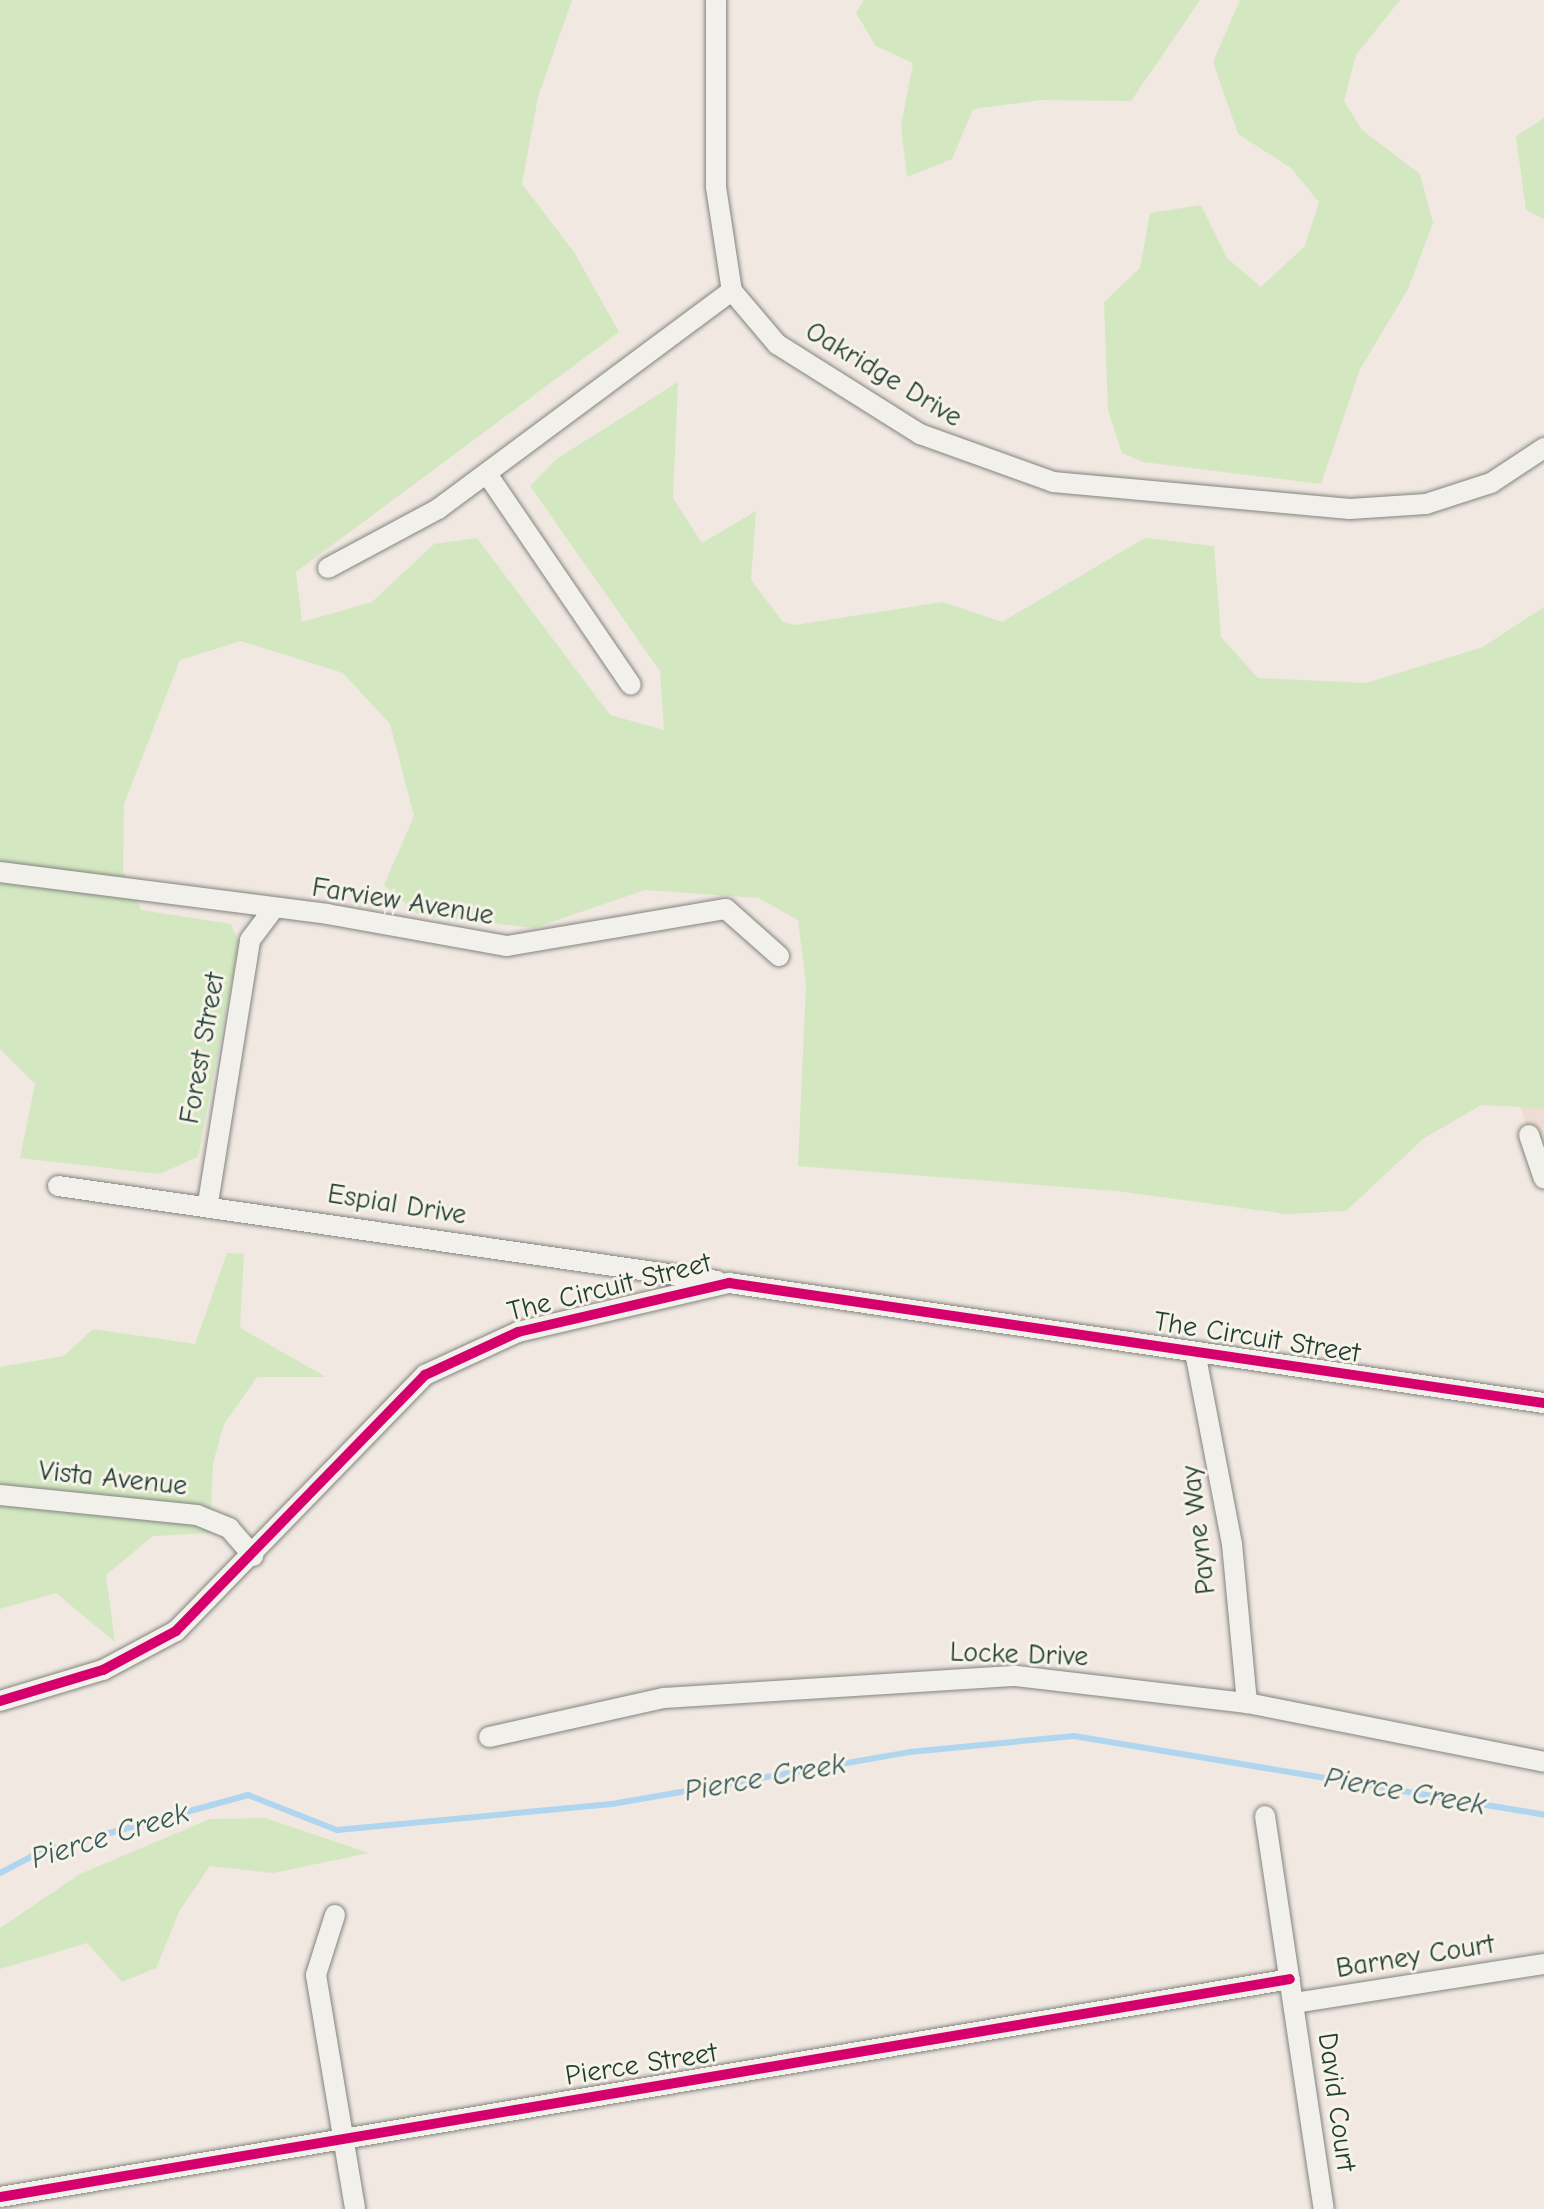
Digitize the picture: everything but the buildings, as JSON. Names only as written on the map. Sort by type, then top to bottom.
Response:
[{"type":"street","points":[[328,568],[487,474],[732,291],[716,187],[716,0]]},
{"type":"street","name":"Oakridge Drive","points":[[732,291],[777,344],[920,434],[1053,482],[1281,507],[1426,504],[1491,483],[1544,448]]},
{"type":"street","points":[[487,474],[631,685]]},
{"type":"street","name":"Farview Avenue","points":[[0,872],[525,946],[726,909],[779,956]]},
{"type":"street","name":"Forest Street","points":[[208,1203],[250,940],[272,911]]},
{"type":"street","points":[[1529,1135],[1544,1179]]},
{"type":"street","name":"Espial Drive","points":[[58,1186],[208,1203],[729,1283]]},
{"type":"street","name":"The Circuit Street","points":[[0,1701],[139,1654],[214,1600],[425,1375],[518,1332],[729,1283],[1544,1403]]},
{"type":"street","name":"Payne Way","points":[[1195,1352],[1230,1528],[1247,1703]]},
{"type":"street","name":"Vista Avenue","points":[[0,1495],[197,1515],[229,1528],[253,1556]]},
{"type":"street","name":"Locke Drive","points":[[489,1737],[664,1698],[966,1676],[1065,1680],[1247,1703],[1544,1762]]},
{"type":"street","points":[[1265,1816],[1294,2003]]},
{"type":"street","points":[[335,1915],[316,1975],[355,2209]]},
{"type":"street","name":"Barney Court","points":[[1294,2003],[1544,1964]]},
{"type":"street","name":"Pierce Street","points":[[0,2197],[1290,1979]]},
{"type":"street","name":"David Court","points":[[1294,2003],[1324,2209]]},
{"type":"shaded area","points":[[1544,1081],[1544,1181],[1518,1099]]},
{"type":"green space","points":[[0,0],[572,0],[538,97],[522,184],[574,252],[619,332],[296,572],[302,622],[372,602],[434,544],[477,538],[610,715],[664,730],[660,671],[530,486],[558,458],[678,382],[673,498],[702,543],[756,511],[751,580],[783,622],[795,625],[943,602],[1002,622],[1145,538],[1214,546],[1221,637],[1258,678],[1366,683],[1483,647],[1544,607],[1544,1108],[1481,1105],[1423,1139],[1346,1211],[1286,1214],[1116,1191],[798,1166],[806,984],[798,920],[759,898],[645,890],[534,928],[419,915],[384,885],[414,816],[390,724],[343,673],[241,641],[180,660],[124,804],[123,871],[141,910],[231,924],[239,943],[198,1157],[159,1174],[20,1158],[35,1084],[0,1049]]},
{"type":"green space","points":[[864,0],[1200,0],[1131,101],[1040,100],[973,109],[952,159],[907,177],[901,126],[913,63],[876,46],[856,13]]},
{"type":"green space","points":[[1240,0],[1400,0],[1356,55],[1344,101],[1362,130],[1420,174],[1433,223],[1408,289],[1360,369],[1321,484],[1143,462],[1122,453],[1108,410],[1104,302],[1140,268],[1150,213],[1201,205],[1227,258],[1261,287],[1305,246],[1319,202],[1291,168],[1238,134],[1213,62]]},
{"type":"green space","points":[[1544,118],[1544,219],[1526,210],[1516,136]]},
{"type":"green space","points":[[227,1253],[244,1254],[240,1328],[326,1377],[257,1377],[224,1424],[213,1463],[210,1533],[153,1536],[106,1575],[115,1642],[56,1593],[0,1609],[0,1367],[64,1356],[93,1329],[195,1344]]},
{"type":"green space","points":[[265,1818],[369,1853],[273,1873],[210,1866],[180,1910],[156,1968],[122,1982],[87,1943],[0,1969],[0,1928],[80,1874],[210,1819]]},
{"type":"waterway","name":"Pierce Creek","points":[[0,1873],[40,1852],[248,1795],[337,1830],[612,1804],[910,1752],[1074,1736],[1544,1815]]},
{"type":"cycle path","points":[[0,1701],[103,1670],[176,1631],[425,1375],[518,1332],[729,1283],[1544,1403]]},
{"type":"cycle path","points":[[0,2197],[1290,1979]]}]
